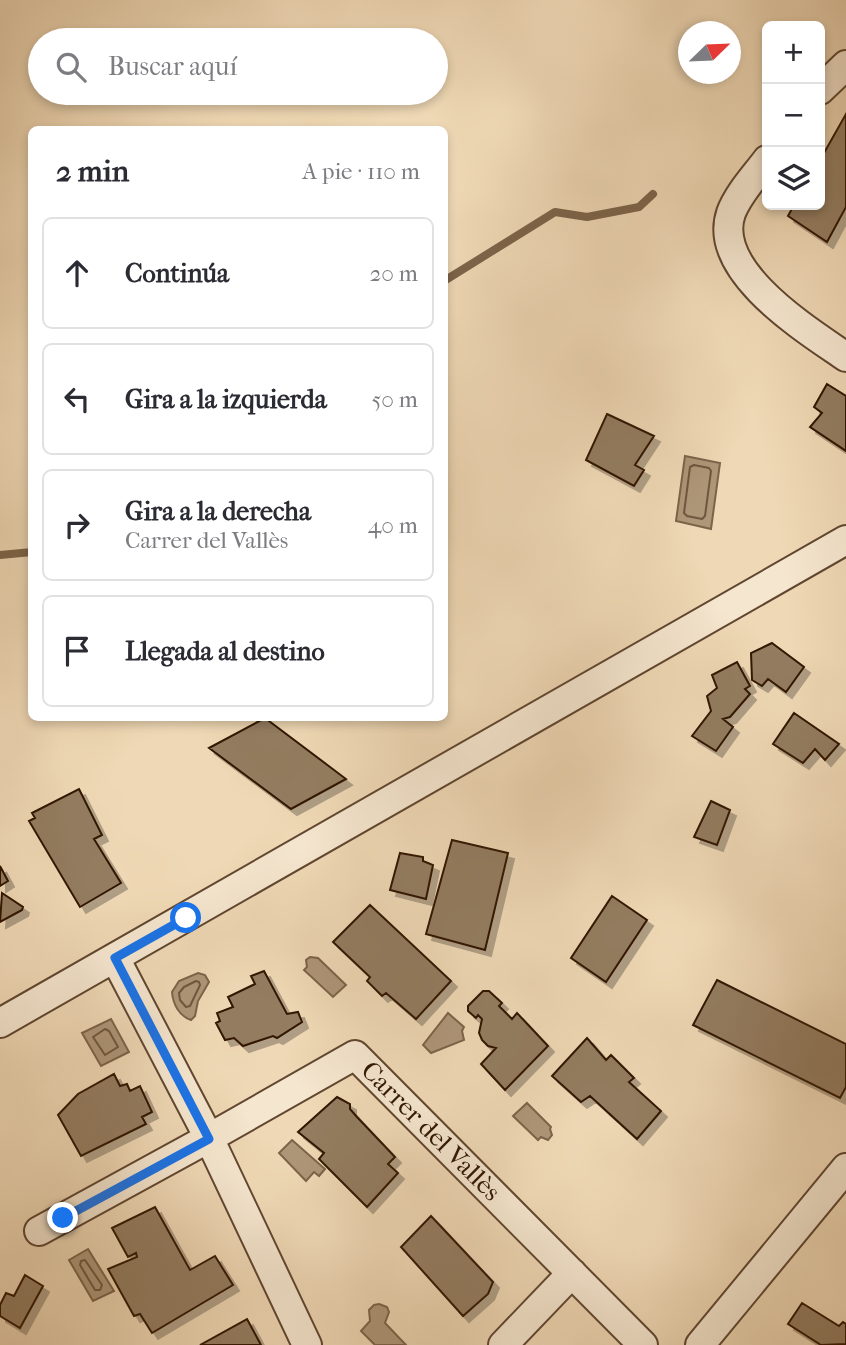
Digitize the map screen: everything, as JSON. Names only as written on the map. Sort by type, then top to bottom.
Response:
[{"type":"street","points":[[825,85],[846,65]]},
{"type":"street","points":[[762,167],[730,215],[728,226],[733,252],[750,280],[767,298],[846,357]]},
{"type":"street","points":[[0,1023],[846,540]]},
{"type":"street","points":[[115,958],[209,1139],[307,1345]]},
{"type":"street","name":"Carrer del Vallès","points":[[39,1231],[209,1139],[355,1055],[643,1345]]},
{"type":"street","points":[[700,1345],[846,1168]]},
{"type":"street","points":[[503,1345],[572,1273]]},
{"type":"water","points":[[685,456],[720,463],[711,529],[676,521]]},
{"type":"water","points":[[310,957],[318,958],[346,985],[333,997],[304,970],[307,967],[306,960]]},
{"type":"water","points":[[198,973],[205,975],[209,982],[191,1020],[177,1009],[172,992],[179,981]]},
{"type":"water","points":[[448,1013],[464,1027],[464,1040],[431,1053],[423,1045]]},
{"type":"water","points":[[111,1019],[129,1052],[101,1066],[82,1033]]},
{"type":"water","points":[[527,1103],[551,1127],[552,1135],[548,1140],[541,1137],[538,1140],[513,1116]]},
{"type":"water","points":[[292,1140],[325,1169],[319,1176],[314,1172],[306,1181],[279,1153]]},
{"type":"water","points":[[88,1249],[114,1291],[93,1301],[69,1260]]},
{"type":"water","points":[[379,1304],[387,1307],[389,1312],[385,1323],[406,1345],[375,1345],[361,1331],[370,1321],[369,1310]]},
{"type":"building","points":[[846,114],[846,207],[827,242],[788,216],[791,210],[825,210],[825,151]]},
{"type":"building","points":[[827,384],[846,396],[846,451],[810,427],[822,413],[814,407]]},
{"type":"building","points":[[607,414],[654,436],[635,465],[644,470],[634,486],[586,460]]},
{"type":"building","points":[[772,643],[804,667],[786,692],[768,679],[762,686],[752,680],[751,653]]},
{"type":"building","points":[[737,662],[750,686],[745,689],[750,694],[730,717],[723,719],[733,727],[716,751],[692,736],[711,711],[707,696],[717,688],[712,675]]},
{"type":"building","points":[[794,713],[839,744],[825,760],[815,749],[803,763],[773,744]]},
{"type":"building","points":[[259,721],[269,721],[346,779],[291,809],[209,748]]},
{"type":"building","points":[[79,789],[102,835],[94,839],[121,883],[80,907],[29,821],[35,818],[32,813]]},
{"type":"building","points":[[711,801],[730,810],[717,845],[694,837]]},
{"type":"building","points":[[452,840],[508,853],[485,950],[426,934]]},
{"type":"building","points":[[400,853],[423,857],[423,861],[433,865],[426,899],[390,890]]},
{"type":"building","points":[[0,866],[8,881],[0,886]]},
{"type":"building","points":[[2,893],[23,907],[0,922]]},
{"type":"building","points":[[612,896],[647,920],[606,982],[571,958]]},
{"type":"building","points":[[370,905],[451,981],[416,1019],[386,993],[382,996],[367,981],[370,977],[333,942]]},
{"type":"building","points":[[264,971],[287,1014],[298,1012],[302,1022],[277,1038],[273,1036],[243,1046],[234,1038],[225,1040],[216,1023],[220,1021],[217,1013],[233,1007],[228,997],[255,984],[251,976]]},
{"type":"building","points":[[717,980],[846,1044],[846,1087],[840,1098],[693,1025]]},
{"type":"building","points":[[483,991],[489,991],[502,1003],[499,1006],[512,1019],[517,1013],[548,1046],[505,1090],[481,1064],[496,1048],[488,1046],[482,1040],[479,1033],[482,1019],[478,1015],[476,1018],[468,1011],[468,1006]]},
{"type":"building","points":[[587,1038],[606,1060],[611,1055],[634,1078],[629,1082],[661,1111],[637,1139],[590,1096],[581,1102],[552,1076]]},
{"type":"building","points":[[114,1074],[120,1086],[127,1084],[130,1091],[140,1086],[152,1112],[142,1117],[146,1124],[81,1156],[58,1115],[78,1094]]},
{"type":"building","points":[[337,1097],[350,1104],[350,1109],[395,1157],[388,1164],[398,1173],[367,1207],[319,1159],[324,1153],[298,1132]]},
{"type":"building","points":[[155,1207],[190,1270],[215,1256],[233,1285],[152,1333],[140,1314],[134,1316],[108,1269],[137,1257],[136,1253],[128,1257],[112,1228]]},
{"type":"building","points":[[431,1216],[493,1282],[488,1294],[463,1316],[401,1247]]},
{"type":"building","points":[[25,1275],[43,1286],[20,1328],[0,1316],[0,1305],[6,1293],[14,1296]]},
{"type":"building","points":[[802,1303],[839,1326],[843,1322],[846,1324],[846,1344],[821,1345],[788,1324]]},
{"type":"building","points":[[247,1319],[261,1345],[200,1345]]},
{"type":"waterway","points":[[448,279],[555,212],[587,217],[639,207],[653,194]]},
{"type":"waterway","points":[[0,555],[28,552]]},
{"type":"route","points":[[63,1218],[209,1139],[115,958],[186,918]]}]
